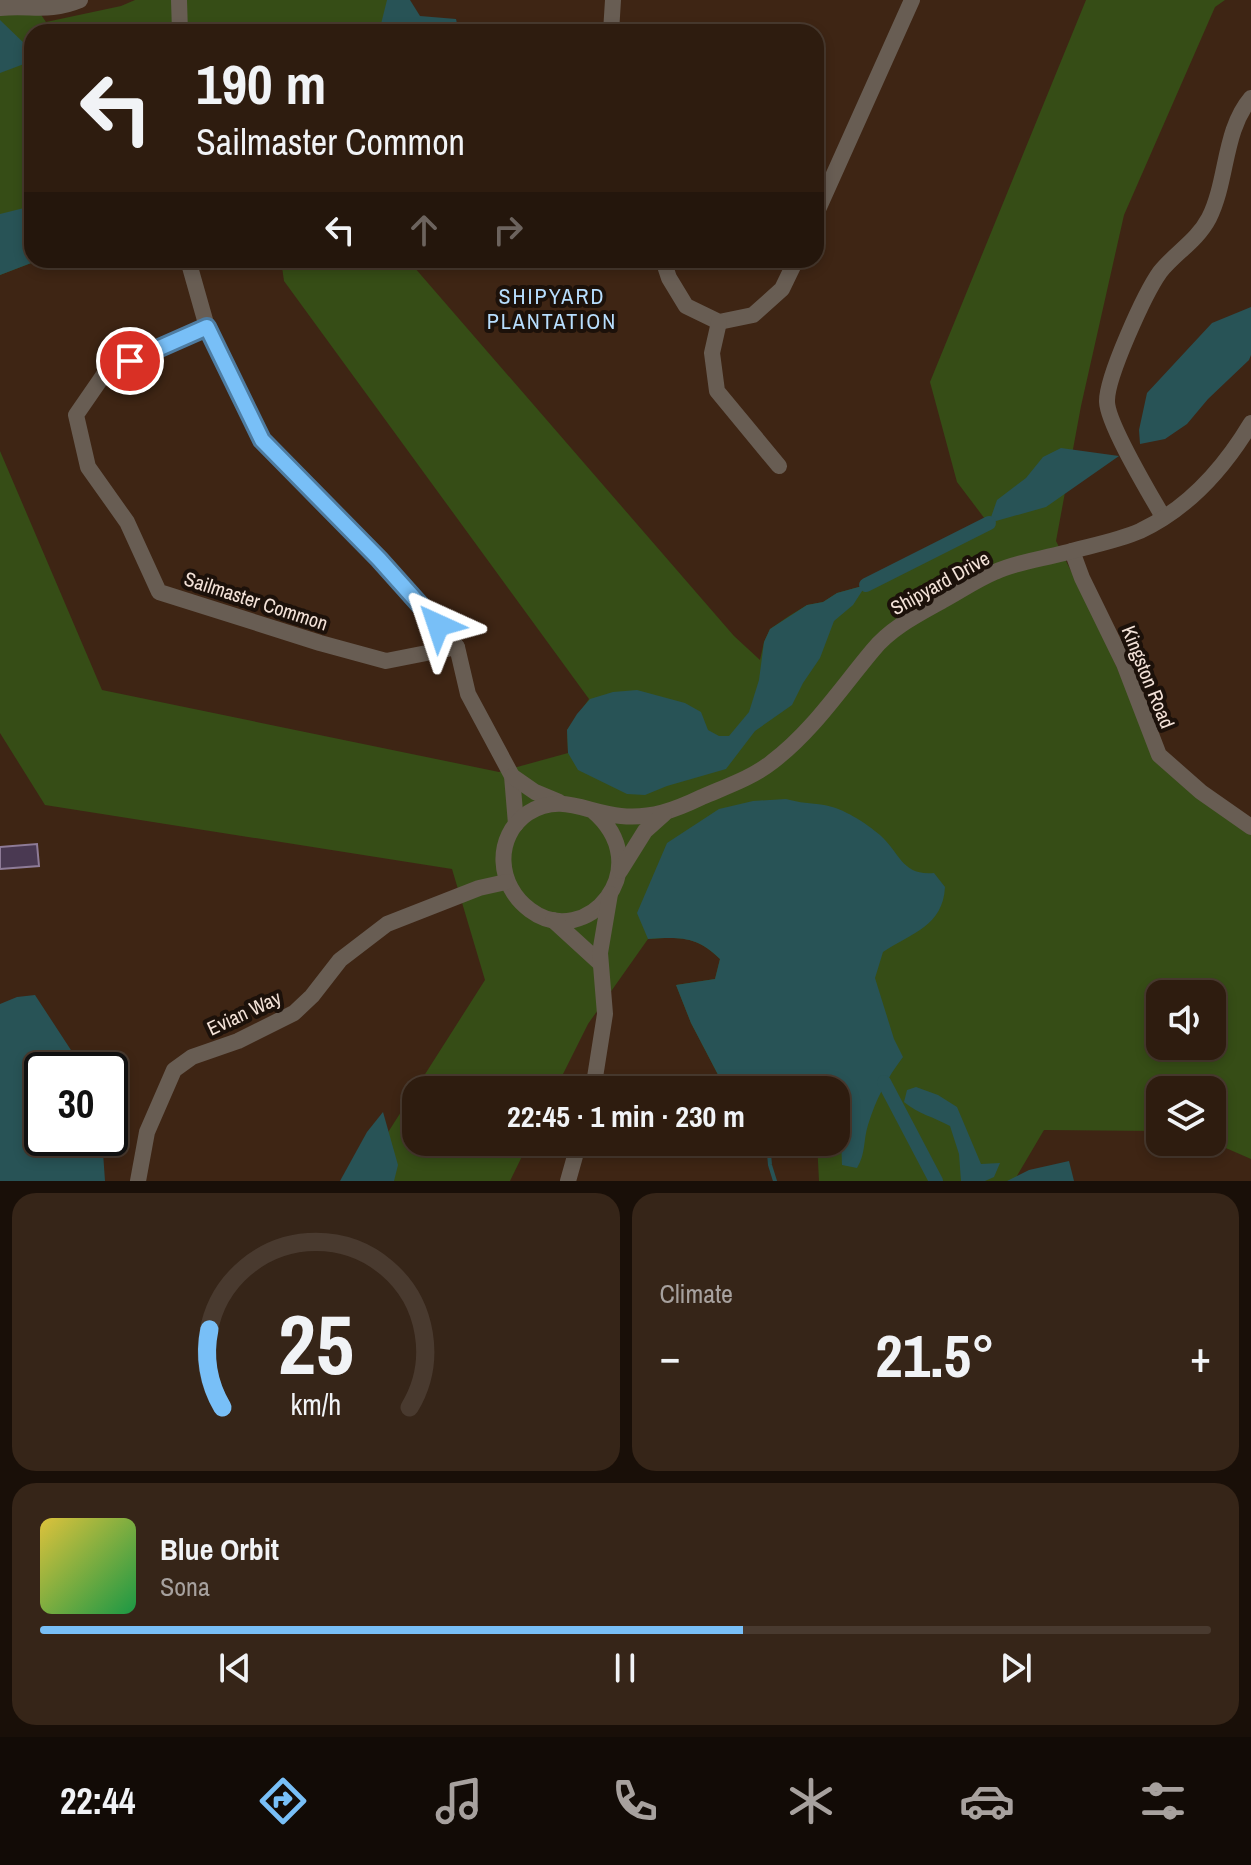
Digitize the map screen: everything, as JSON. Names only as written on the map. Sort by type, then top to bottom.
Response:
[{"type":"street","points":[[0,8],[28,3],[58,9],[80,0]]},
{"type":"street","points":[[179,0],[180,24]]},
{"type":"street","points":[[612,24],[613,0]]},
{"type":"street","points":[[824,196],[912,0]]},
{"type":"street","points":[[1163,517],[1124,445],[1107,404],[1107,394],[1130,333],[1160,272],[1198,235],[1212,211],[1235,125],[1251,98]]},
{"type":"street","points":[[190,268],[207,327],[262,440],[379,559],[457,647],[468,694],[512,776],[516,824]]},
{"type":"street","points":[[666,268],[686,306],[719,322],[753,315],[782,289],[792,268]]},
{"type":"street","points":[[719,322],[712,353],[717,391],[779,466]]},
{"type":"street","name":"Sailmaster Common","points":[[207,327],[105,373],[76,415],[88,467],[127,522],[159,592],[386,661],[457,647]]},
{"type":"street","name":"Shipyard Drive","points":[[620,871],[645,831],[666,813],[770,764],[800,737],[876,646],[906,621],[996,571],[1140,530],[1163,517],[1203,488],[1233,454],[1251,423]]},
{"type":"street","name":"Kingston Road","points":[[1072,551],[1124,664],[1159,755],[1201,792],[1251,827]]},
{"type":"street","points":[[512,776],[535,792],[592,810],[606,821],[620,853],[620,871],[610,894],[601,934],[600,963],[605,1014],[595,1076]]},
{"type":"street","points":[[559,802],[542,805],[516,824],[503,852],[506,882],[525,907],[553,920],[573,919],[590,913],[610,894]]},
{"type":"street","name":"Shipyard Drive","points":[[592,810],[621,816],[666,813]]},
{"type":"street","name":"Evian Way","points":[[138,1181],[147,1132],[174,1070],[192,1057],[238,1041],[294,1013],[312,996],[340,960],[387,924],[466,892],[506,882]]},
{"type":"street","points":[[553,920],[600,963]]},
{"type":"street","points":[[568,1181],[575,1156]]},
{"type":"green space","points":[[0,0],[31,0],[46,22],[121,6],[135,0],[393,0],[398,24],[24,24],[24,266],[0,275]]},
{"type":"green space","points":[[1086,0],[1225,0],[1215,7],[1124,215],[1081,406],[1056,541],[1102,633],[1155,756],[1251,829],[1251,1159],[1226,1148],[1226,1076],[1146,1076],[1146,1131],[1044,1130],[1014,1181],[819,1181],[818,1156],[850,1156],[850,1076],[719,1076],[691,1023],[676,985],[715,979],[720,959],[703,945],[687,939],[648,939],[588,1024],[562,1076],[424,1076],[485,980],[452,869],[45,805],[0,733],[0,451],[102,690],[499,772],[568,753],[567,730],[589,699],[284,281],[282,268],[415,268],[734,636],[760,660],[770,629],[807,605],[866,585],[988,523],[957,482],[930,382]]},
{"type":"green space","points":[[402,1110],[402,1156],[522,1156],[510,1181],[357,1181]]},
{"type":"water","points":[[387,0],[410,0],[420,16],[456,19],[457,24],[381,24]]},
{"type":"water","points":[[0,20],[24,43],[24,64],[0,73]]},
{"type":"water","points":[[24,208],[24,266],[0,275],[0,214]]},
{"type":"water","points":[[1251,307],[1249,360],[1187,424],[1165,439],[1140,444],[1139,430],[1147,393],[1212,323]]},
{"type":"water","points":[[1061,448],[1119,456],[1046,507],[989,523],[997,500],[1026,478],[1043,457]]},
{"type":"water","points":[[866,585],[853,605],[834,621],[820,658],[792,705],[755,731],[726,769],[645,795],[627,794],[578,770],[568,753],[567,730],[590,699],[613,692],[637,690],[685,703],[701,712],[708,730],[719,736],[729,736],[749,712],[759,680],[764,642],[770,629],[807,605]]},
{"type":"water","points":[[786,799],[839,809],[880,835],[908,867],[923,873],[934,873],[945,887],[939,911],[932,920],[883,952],[875,978],[894,1039],[903,1057],[875,1106],[857,1168],[842,1165],[842,1156],[850,1156],[850,1076],[719,1076],[691,1023],[676,985],[715,979],[720,959],[695,942],[648,939],[637,913],[667,843],[719,809],[753,801]]},
{"type":"water","points":[[35,995],[72,1052],[24,1052],[24,1156],[103,1156],[105,1181],[0,1181],[0,1004],[17,997]]},
{"type":"water","points":[[916,1087],[938,1095],[957,1107],[981,1164],[1000,1163],[994,1177],[985,1181],[961,1181],[959,1154],[950,1126],[904,1102],[907,1090]]},
{"type":"water","points":[[383,1112],[398,1165],[394,1181],[340,1181],[367,1132]]},
{"type":"water","points":[[1069,1161],[1074,1181],[1007,1181],[1029,1170]]},
{"type":"building","points":[[37,844],[39,866],[0,869],[0,847]]},
{"type":"waterway","points":[[866,585],[989,523]]},
{"type":"waterway","points":[[884,1082],[936,1181]]},
{"type":"waterway","points":[[769,1156],[775,1181]]},
{"type":"district","name":"SHIPYARD PLANTATION","points":[[552,308]]},
{"type":"route","points":[[130,361],[207,327],[262,440],[379,559],[438,625]]}]
